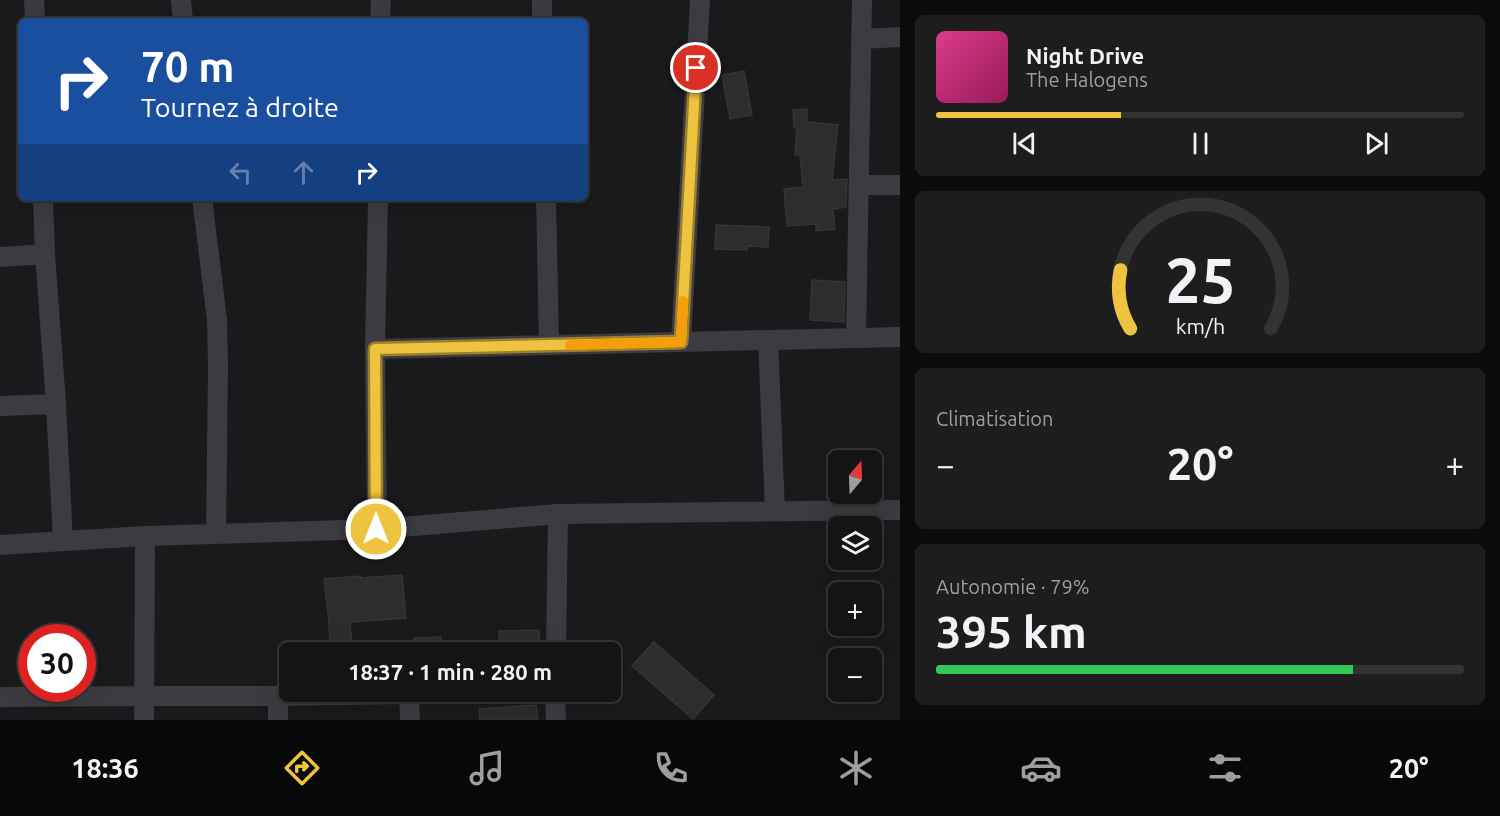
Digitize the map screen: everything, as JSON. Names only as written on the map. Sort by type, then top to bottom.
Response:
[{"type":"street","points":[[34,0],[35,18]]},
{"type":"street","points":[[180,0],[183,18]]},
{"type":"street","points":[[380,18],[381,0]]},
{"type":"street","points":[[542,0],[542,18]]},
{"type":"street","points":[[681,342],[700,0]]},
{"type":"street","points":[[856,338],[862,0]]},
{"type":"street","points":[[861,39],[900,37]]},
{"type":"street","points":[[859,185],[900,185]]},
{"type":"street","points":[[43,201],[63,541]]},
{"type":"street","points":[[202,201],[217,320],[216,533]]},
{"type":"street","points":[[376,529],[375,349],[378,201]]},
{"type":"street","points":[[546,201],[549,345]]},
{"type":"street","points":[[0,257],[45,254]]},
{"type":"street","points":[[375,349],[900,337]]},
{"type":"street","points":[[768,340],[775,511]]},
{"type":"street","points":[[0,406],[56,404]]},
{"type":"street","points":[[0,546],[145,536],[376,529],[558,514],[900,510]]},
{"type":"street","points":[[556,642],[558,514]]},
{"type":"street","points":[[144,720],[145,536]]},
{"type":"street","points":[[0,697],[278,696],[278,720]]},
{"type":"street","points":[[410,702],[410,720]]},
{"type":"street","points":[[555,702],[556,720]]},
{"type":"building","points":[[744,71],[752,115],[730,119],[722,75]]},
{"type":"building","points":[[807,109],[807,122],[838,125],[832,180],[847,179],[846,207],[833,209],[835,229],[816,231],[816,224],[787,226],[784,189],[803,187],[800,155],[795,155],[797,127],[794,128],[793,110]]},
{"type":"building","points":[[716,225],[769,227],[768,247],[748,246],[747,250],[715,249]]},
{"type":"building","points":[[812,280],[845,282],[844,322],[810,320]]},
{"type":"building","points":[[402,575],[406,618],[350,622],[352,642],[330,642],[324,579],[361,576],[361,578]]},
{"type":"building","points":[[539,630],[540,642],[500,642],[499,631]]},
{"type":"building","points":[[441,637],[441,642],[414,642],[414,638]]},
{"type":"building","points":[[654,642],[714,695],[693,719],[632,666]]},
{"type":"building","points":[[536,705],[538,720],[480,720],[479,709]]},
{"type":"slow traffic","points":[[570,345],[681,342],[683,301]]},
{"type":"route","points":[[376,529],[375,349],[681,342],[696,68]]}]
